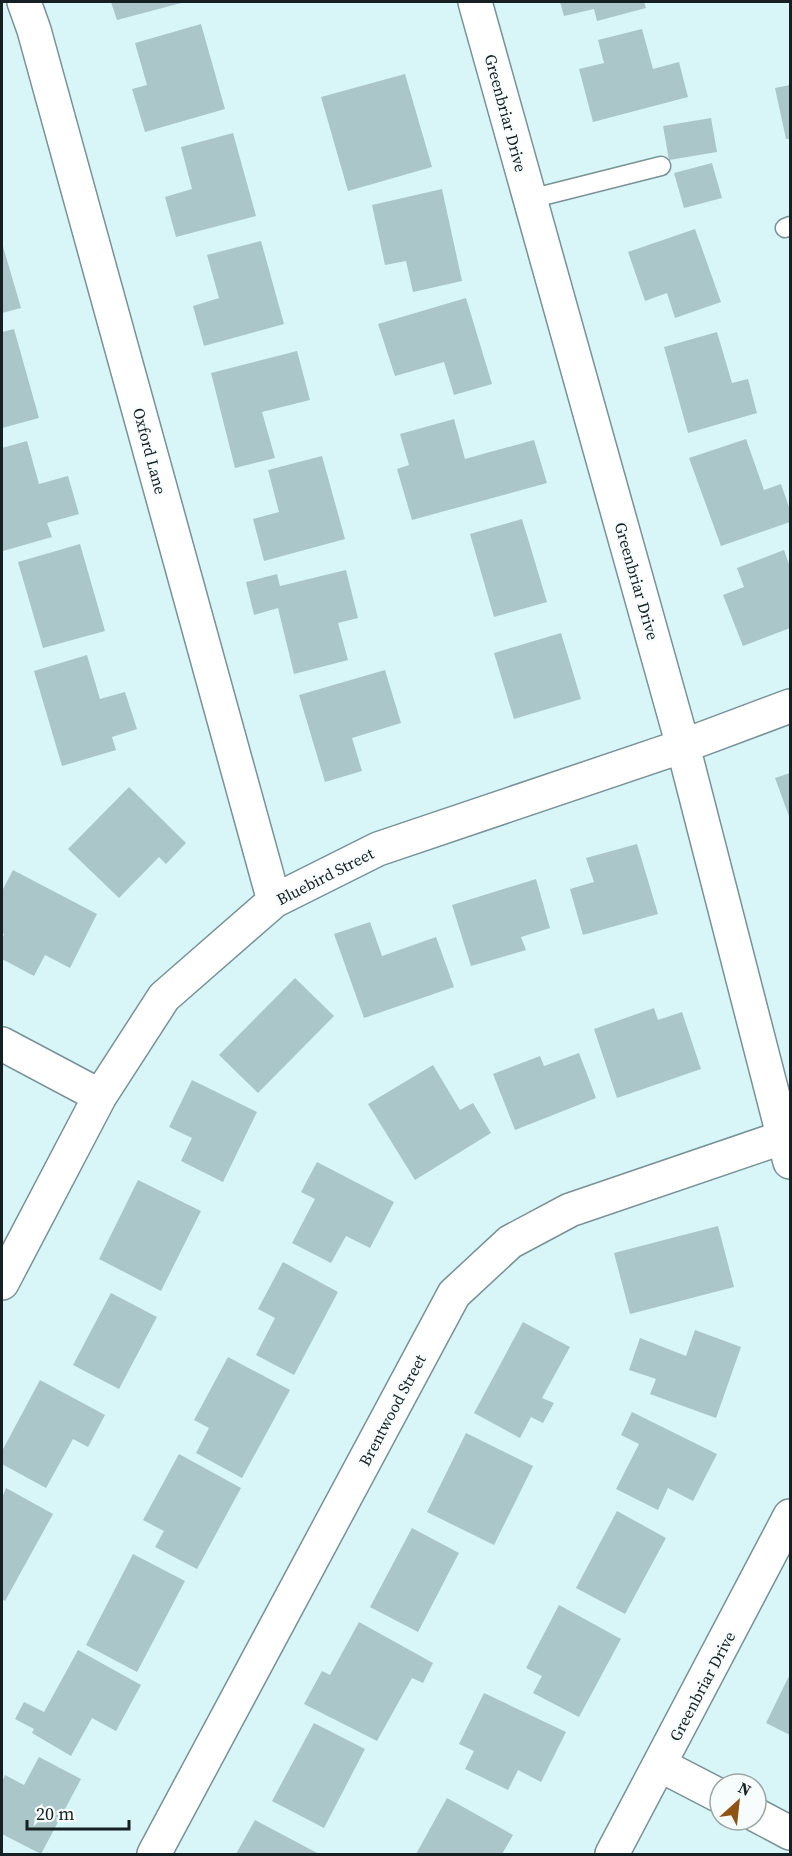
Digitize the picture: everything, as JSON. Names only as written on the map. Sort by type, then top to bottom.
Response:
[{"type":"street","name":"Oxford Lane","points":[[24,2],[34,30],[274,901]]},
{"type":"street","name":"Greenbriar Drive","points":[[475,2],[683,746],[787,1149]]},
{"type":"street","name":"Bluebird Street","points":[[2,1283],[100,1096],[164,997],[274,901],[378,849],[683,746],[790,706]]},
{"type":"street","points":[[2,1044],[100,1096]]},
{"type":"street","name":"Brentwood Street","points":[[154,1854],[454,1294],[510,1242],[570,1210],[787,1149]]},
{"type":"street","name":"Greenbriar Drive","points":[[612,1854],[790,1516]]},
{"type":"street","points":[[660,1765],[708,1790]]},
{"type":"street","points":[[768,1821],[790,1833]]},
{"type":"lane","points":[[530,199],[661,166]]},
{"type":"building","points":[[111,2],[185,2],[117,20]]},
{"type":"building","points":[[560,2],[644,2],[646,8],[597,21],[594,9],[564,16]]},
{"type":"building","points":[[201,24],[225,109],[145,132],[132,89],[147,85],[135,43]]},
{"type":"building","points":[[642,29],[653,69],[679,62],[688,97],[593,122],[579,69],[604,63],[598,40]]},
{"type":"building","points":[[405,74],[432,167],[348,191],[321,97]]},
{"type":"building","points":[[790,85],[790,139],[786,139],[775,88]]},
{"type":"building","points":[[711,118],[717,152],[669,160],[663,126]]},
{"type":"building","points":[[233,133],[256,216],[176,237],[165,197],[192,189],[181,147]]},
{"type":"building","points":[[712,163],[722,198],[684,208],[674,173]]},
{"type":"building","points":[[442,189],[462,281],[413,292],[406,261],[385,265],[372,205]]},
{"type":"building","points":[[695,229],[721,302],[675,318],[667,293],[645,301],[628,252]]},
{"type":"building","points":[[261,241],[284,324],[204,346],[193,306],[219,298],[207,255]]},
{"type":"building","points":[[2,243],[21,308],[2,313]]},
{"type":"building","points":[[466,298],[492,384],[454,395],[444,362],[395,376],[378,324]]},
{"type":"building","points":[[14,329],[39,418],[2,428],[2,332]]},
{"type":"building","points":[[717,332],[732,383],[748,379],[757,413],[688,433],[664,347]]},
{"type":"building","points":[[297,351],[310,400],[262,412],[275,458],[235,468],[211,373]]},
{"type":"building","points":[[454,419],[465,459],[534,440],[547,483],[412,520],[397,469],[409,465],[400,434]]},
{"type":"building","points":[[746,439],[764,490],[781,484],[790,510],[790,522],[721,546],[689,458]]},
{"type":"building","points":[[27,441],[39,484],[68,476],[79,514],[47,523],[52,537],[3,551],[2,448]]},
{"type":"building","points":[[322,456],[345,539],[264,561],[253,519],[279,512],[268,470]]},
{"type":"building","points":[[522,519],[547,602],[494,617],[470,534]]},
{"type":"building","points":[[80,544],[105,631],[43,648],[18,562]]},
{"type":"building","points":[[784,550],[790,567],[790,628],[743,646],[723,595],[744,587],[737,568]]},
{"type":"building","points":[[346,570],[358,618],[338,623],[348,660],[294,674],[278,608],[254,615],[246,582],[277,574],[280,586]]},
{"type":"building","points":[[561,633],[581,699],[514,719],[494,653]]},
{"type":"building","points":[[87,655],[100,699],[125,692],[137,729],[112,737],[116,750],[62,766],[34,671]]},
{"type":"building","points":[[385,670],[401,723],[352,738],[362,771],[325,782],[299,695]]},
{"type":"building","points":[[790,773],[790,819],[775,778]]},
{"type":"building","points":[[129,787],[186,843],[166,864],[159,857],[119,898],[68,849]]},
{"type":"building","points":[[637,844],[658,914],[583,935],[570,889],[594,882],[586,858]]},
{"type":"building","points":[[13,870],[97,914],[70,968],[45,955],[34,976],[2,959],[4,934],[2,933],[2,891]]},
{"type":"building","points":[[536,879],[550,928],[521,937],[526,950],[471,966],[452,905]]},
{"type":"building","points":[[370,922],[382,956],[436,937],[454,987],[364,1018],[334,934]]},
{"type":"building","points":[[295,978],[334,1016],[258,1093],[219,1055]]},
{"type":"building","points":[[654,1008],[658,1020],[682,1012],[701,1069],[617,1098],[594,1029]]},
{"type":"building","points":[[579,1053],[596,1098],[515,1130],[493,1074],[540,1056],[544,1066]]},
{"type":"building","points":[[433,1065],[460,1110],[473,1103],[491,1133],[415,1180],[368,1104]]},
{"type":"building","points":[[192,1080],[257,1112],[223,1182],[181,1161],[192,1138],[169,1127]]},
{"type":"building","points":[[317,1162],[394,1202],[370,1248],[346,1236],[331,1263],[292,1243],[315,1199],[301,1192]]},
{"type":"building","points":[[138,1180],[201,1211],[161,1291],[99,1259]]},
{"type":"building","points":[[718,1226],[734,1287],[630,1314],[614,1253]]},
{"type":"building","points":[[283,1262],[338,1292],[294,1375],[256,1355],[275,1318],[258,1309]]},
{"type":"building","points":[[111,1293],[157,1317],[119,1389],[73,1365]]},
{"type":"building","points":[[523,1322],[570,1347],[542,1398],[554,1403],[543,1423],[531,1417],[520,1438],[474,1413]]},
{"type":"building","points":[[695,1330],[741,1347],[716,1418],[650,1394],[656,1379],[629,1370],[640,1338],[686,1356]]},
{"type":"building","points":[[228,1357],[290,1390],[242,1478],[196,1453],[209,1428],[194,1420]]},
{"type":"building","points":[[40,1380],[105,1415],[88,1447],[73,1439],[46,1488],[2,1464],[2,1451]]},
{"type":"building","points":[[632,1412],[717,1454],[693,1501],[668,1488],[658,1510],[616,1489],[639,1444],[621,1435]]},
{"type":"building","points":[[466,1433],[533,1466],[494,1545],[427,1512]]},
{"type":"building","points":[[179,1454],[241,1488],[197,1569],[155,1547],[164,1531],[143,1520]]},
{"type":"building","points":[[6,1488],[53,1514],[5,1601],[2,1599],[2,1498]]},
{"type":"building","points":[[617,1511],[666,1538],[625,1614],[576,1588]]},
{"type":"building","points":[[412,1528],[459,1553],[418,1632],[370,1607]]},
{"type":"building","points":[[133,1554],[185,1581],[137,1672],[86,1645]]},
{"type":"building","points":[[559,1605],[621,1639],[579,1717],[533,1693],[542,1676],[526,1668]]},
{"type":"building","points":[[359,1622],[433,1663],[423,1683],[412,1678],[377,1741],[304,1704],[322,1671],[330,1675]]},
{"type":"building","points":[[78,1650],[141,1685],[116,1731],[92,1718],[71,1756],[32,1733],[34,1729],[15,1719],[24,1702],[44,1712]]},
{"type":"building","points":[[790,1674],[790,1735],[766,1723]]},
{"type":"building","points":[[484,1693],[566,1732],[541,1782],[518,1770],[508,1790],[465,1769],[474,1751],[459,1744]]},
{"type":"building","points":[[314,1723],[365,1749],[324,1828],[272,1801]]},
{"type":"building","points":[[39,1757],[81,1779],[41,1854],[2,1834],[2,1782],[5,1775],[24,1785]]},
{"type":"building","points":[[447,1798],[513,1835],[502,1854],[416,1854]]},
{"type":"building","points":[[255,1820],[319,1854],[236,1854]]}]
